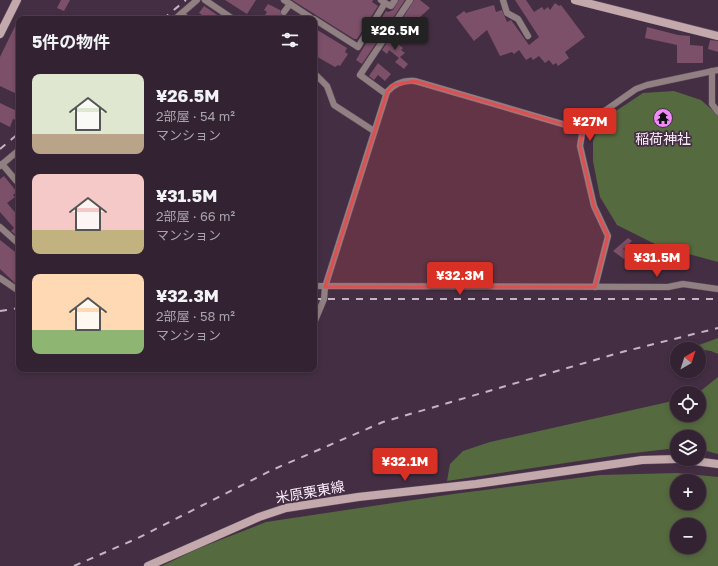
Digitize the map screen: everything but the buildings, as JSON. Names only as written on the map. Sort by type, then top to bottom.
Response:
[{"type":"main road","points":[[0,34],[17,0]]},
{"type":"main road","points":[[575,0],[718,36]]},
{"type":"main road","name":"米原栗東線","points":[[148,566],[259,517],[286,508],[476,484],[642,460],[670,459]]},
{"type":"main road","name":"米原栗東線","points":[[706,462],[718,464]]},
{"type":"street","points":[[179,16],[197,0]]},
{"type":"street","points":[[205,0],[229,16]]},
{"type":"street","points":[[284,0],[309,16]]},
{"type":"street","points":[[317,21],[358,47],[383,2],[391,6],[395,0]]},
{"type":"street","points":[[386,94],[360,75],[410,0]]},
{"type":"street","points":[[503,0],[507,13],[518,18],[528,36]]},
{"type":"street","points":[[284,12],[290,4]]},
{"type":"street","points":[[595,287],[608,236],[594,206],[580,146],[584,122],[606,110],[636,89],[659,82],[715,71],[712,104],[718,112]]},
{"type":"street","points":[[317,76],[328,86],[334,105],[374,131]]},
{"type":"street","points":[[317,316],[324,299],[325,287],[386,94],[393,85],[407,80],[415,81],[583,130]]},
{"type":"street","points":[[16,152],[1,165],[16,181]]},
{"type":"street","points":[[0,227],[16,241]]},
{"type":"street","points":[[0,278],[16,289]]},
{"type":"street","points":[[317,286],[668,288],[683,284],[718,289]]},
{"type":"highlighted area","points":[[415,81],[583,130],[580,146],[594,206],[608,236],[595,287],[325,287],[387,92],[393,85]]},
{"type":"green space","points":[[674,91],[701,100],[718,115],[718,262],[659,246],[617,225],[600,197],[593,161],[593,141],[601,121],[643,93]]},
{"type":"green space","points":[[718,338],[718,354],[706,350],[706,342]]},
{"type":"green space","points":[[718,377],[718,454],[706,451],[706,430],[670,430],[670,449],[625,454],[447,481],[450,464],[463,451],[490,442],[670,402],[670,422],[706,422],[706,387]]},
{"type":"green space","points":[[677,473],[687,474],[670,474],[670,510],[706,510],[706,476],[718,477],[718,566],[162,566],[197,549],[266,522],[453,494],[600,475]]},
{"type":"railway","points":[[167,16],[186,0]]},
{"type":"railway","points":[[0,149],[16,136]]},
{"type":"railway","points":[[317,299],[718,299]]},
{"type":"railway","points":[[0,311],[16,308]]},
{"type":"railway","points":[[74,566],[138,538],[272,470],[383,422],[622,352],[718,328]]},
{"type":"place","name":"稲荷神社","points":[[663,118]]}]
